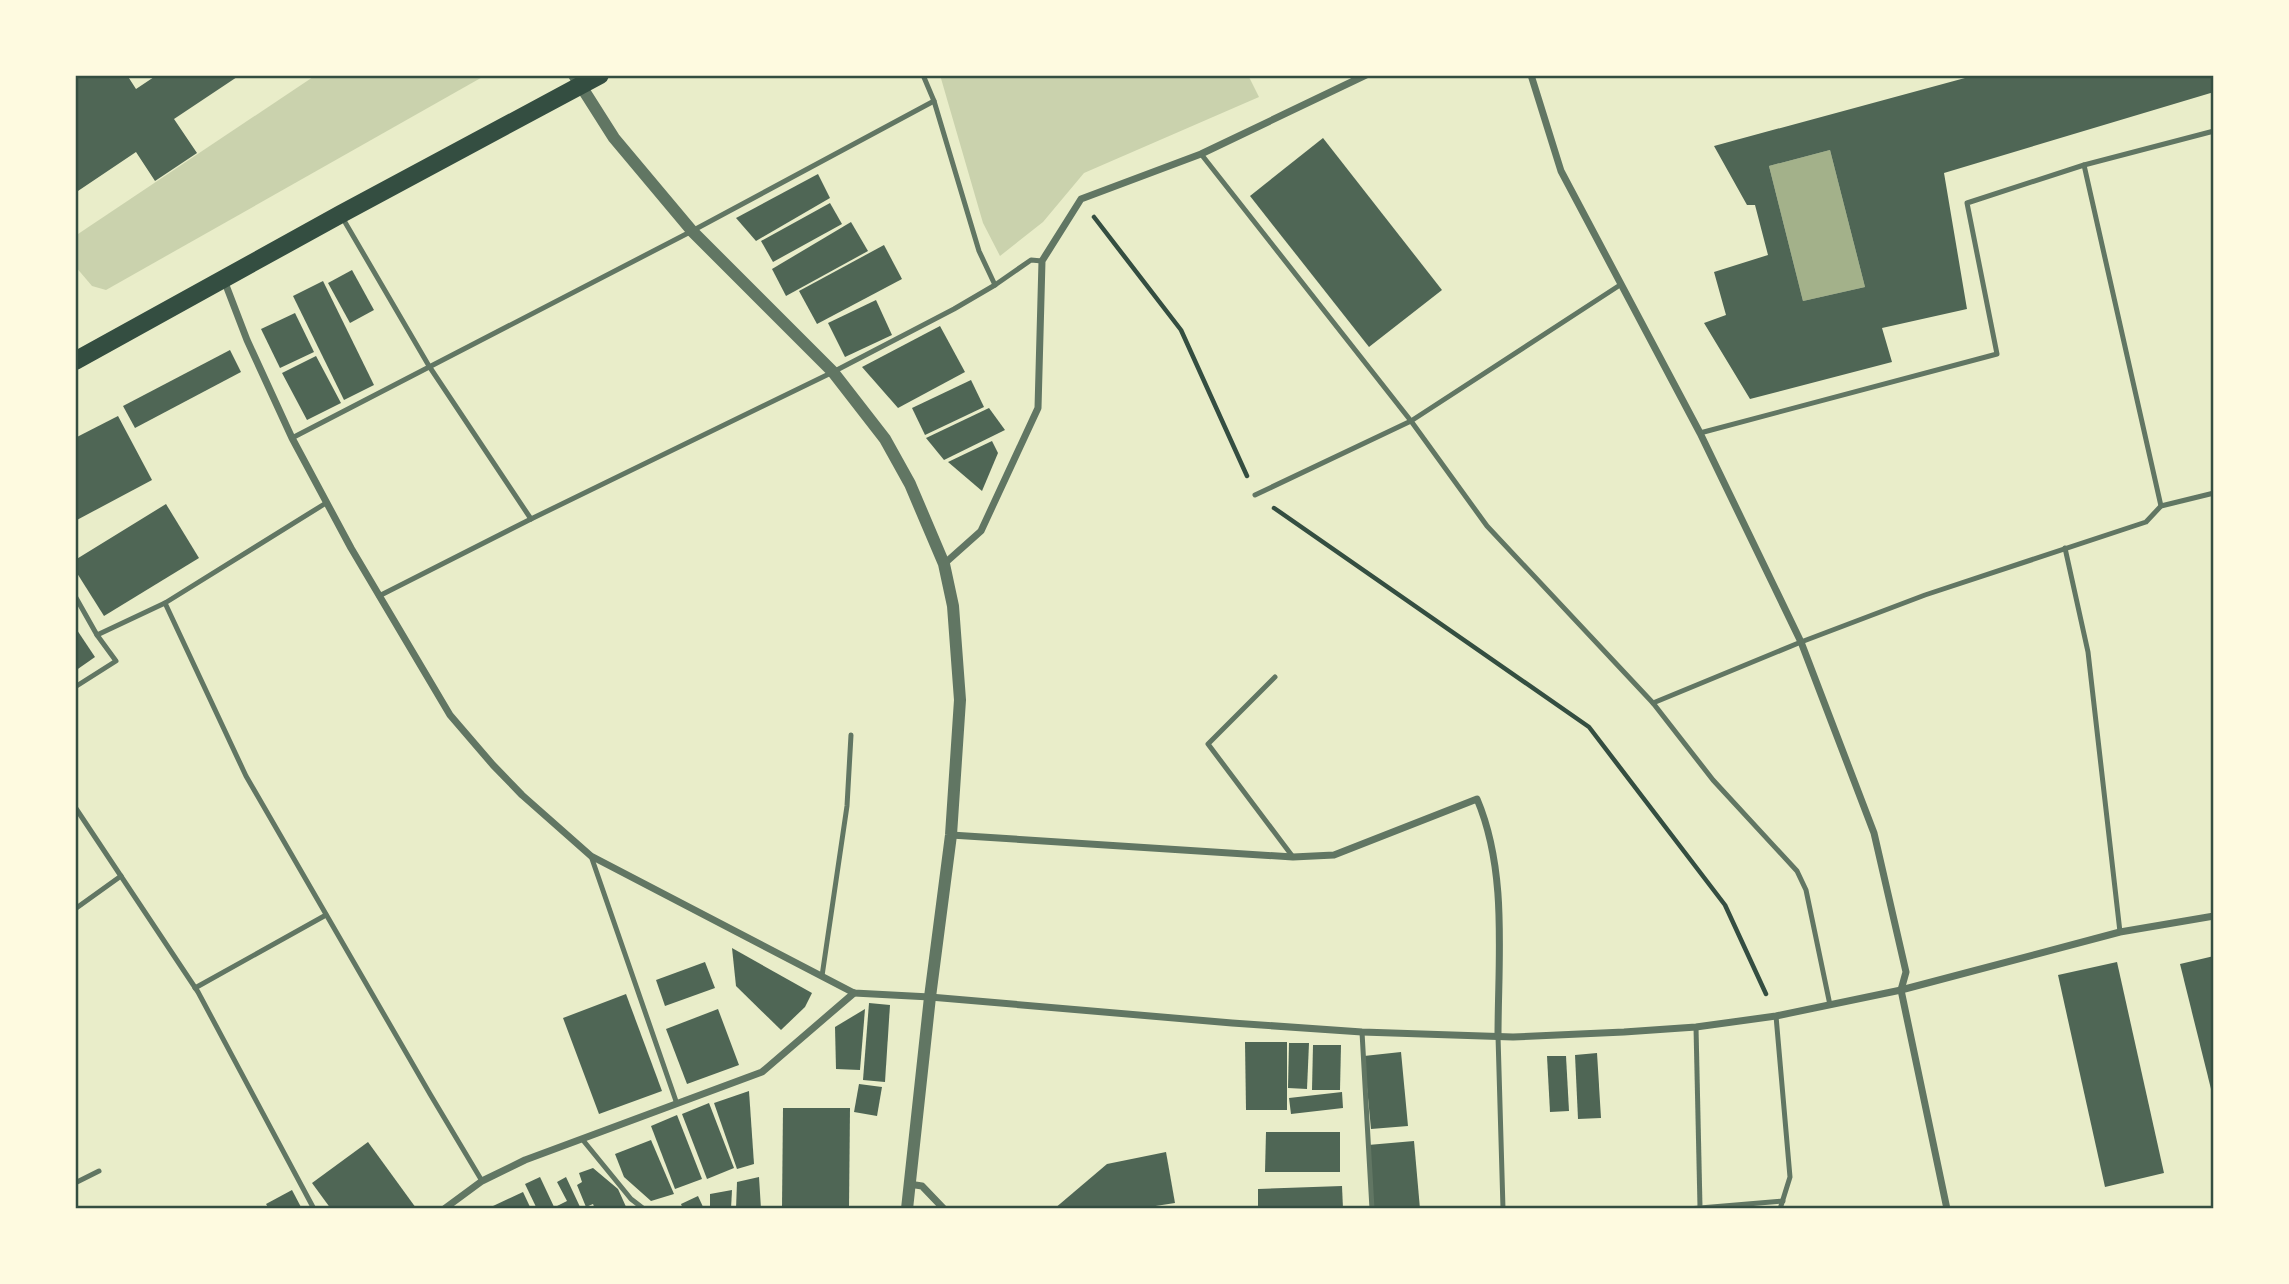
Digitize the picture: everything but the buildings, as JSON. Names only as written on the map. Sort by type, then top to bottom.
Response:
[{"type":"main road","points":[[75,361],[577,81],[600,75]]},
{"type":"street","points":[[944,564],[981,531],[1038,408],[1042,261],[1081,199],[1201,154],[1366,75]]},
{"type":"street","points":[[1531,75],[1561,171],[1700,433],[1801,642],[1874,833],[1906,972],[1901,990],[1947,1209]]},
{"type":"street","points":[[577,81],[614,138],[692,231],[833,372],[885,439],[910,484],[944,564],[953,606],[960,700],[951,835],[907,1209]]},
{"type":"street","points":[[223,278],[247,340],[292,438],[379,596],[450,715],[522,796],[591,856],[854,993],[1362,1032],[1498,1036],[1624,1032],[1696,1027],[1776,1016],[1901,990],[2120,932],[2214,916]]},
{"type":"street","points":[[951,835],[1293,857],[1334,855],[1477,799],[1487,822],[1498,894],[1498,1036]]},
{"type":"street","points":[[444,1209],[482,1181],[525,1160],[762,1072],[854,993]]},
{"type":"street","points":[[909,1184],[922,1186],[944,1209]]},
{"type":"lane","points":[[923,75],[934,101],[979,251],[995,285]]},
{"type":"lane","points":[[292,438],[692,231],[934,101]]},
{"type":"lane","points":[[1700,433],[1997,354],[1967,203],[2084,165],[2214,131]]},
{"type":"lane","points":[[1201,154],[1411,421],[1487,526],[1653,703],[1713,779],[1797,871],[1806,890],[1830,1005]]},
{"type":"lane","points":[[2084,165],[2161,506]]},
{"type":"lane","points":[[341,214],[429,366],[531,519]]},
{"type":"lane","points":[[379,596],[833,372],[954,309],[1031,260],[1042,261]]},
{"type":"lane","points":[[1255,495],[1411,421],[1620,285]]},
{"type":"lane","points":[[1653,703],[1925,595],[2146,522],[2161,506],[2214,493]]},
{"type":"lane","points":[[97,635],[165,603],[326,503]]},
{"type":"lane","points":[[2065,548],[2088,652],[2120,932]]},
{"type":"lane","points":[[75,596],[116,662],[75,687]]},
{"type":"lane","points":[[165,603],[246,776],[482,1181]]},
{"type":"lane","points":[[1275,677],[1208,744],[1293,857]]},
{"type":"lane","points":[[822,976],[847,806],[850,735]]},
{"type":"lane","points":[[75,807],[194,988],[314,1209]]},
{"type":"lane","points":[[591,856],[677,1104]]},
{"type":"lane","points":[[75,909],[121,876]]},
{"type":"lane","points":[[194,988],[326,915]]},
{"type":"lane","points":[[1776,1016],[1790,1177],[1780,1209]]},
{"type":"lane","points":[[1696,1027],[1700,1207]]},
{"type":"lane","points":[[1362,1032],[1372,1209]]},
{"type":"lane","points":[[1498,1036],[1503,1209]]},
{"type":"lane","points":[[582,1139],[631,1199],[644,1209]]},
{"type":"lane","points":[[75,1183],[99,1171]]},
{"type":"lane","points":[[1688,1209],[1783,1201]]},
{"type":"path","points":[[1081,199],[1181,330],[1255,495],[1589,727],[1725,905],[1776,1016]]},
{"type":"shaded area","points":[[316,75],[486,75],[106,290],[92,286],[75,266],[75,236]]},
{"type":"shaded area","points":[[940,75],[1248,75],[1259,97],[1084,173],[1043,222],[1000,256],[983,223]]},
{"type":"shaded area","points":[[1830,150],[1865,287],[1803,301],[1769,166]]}]
